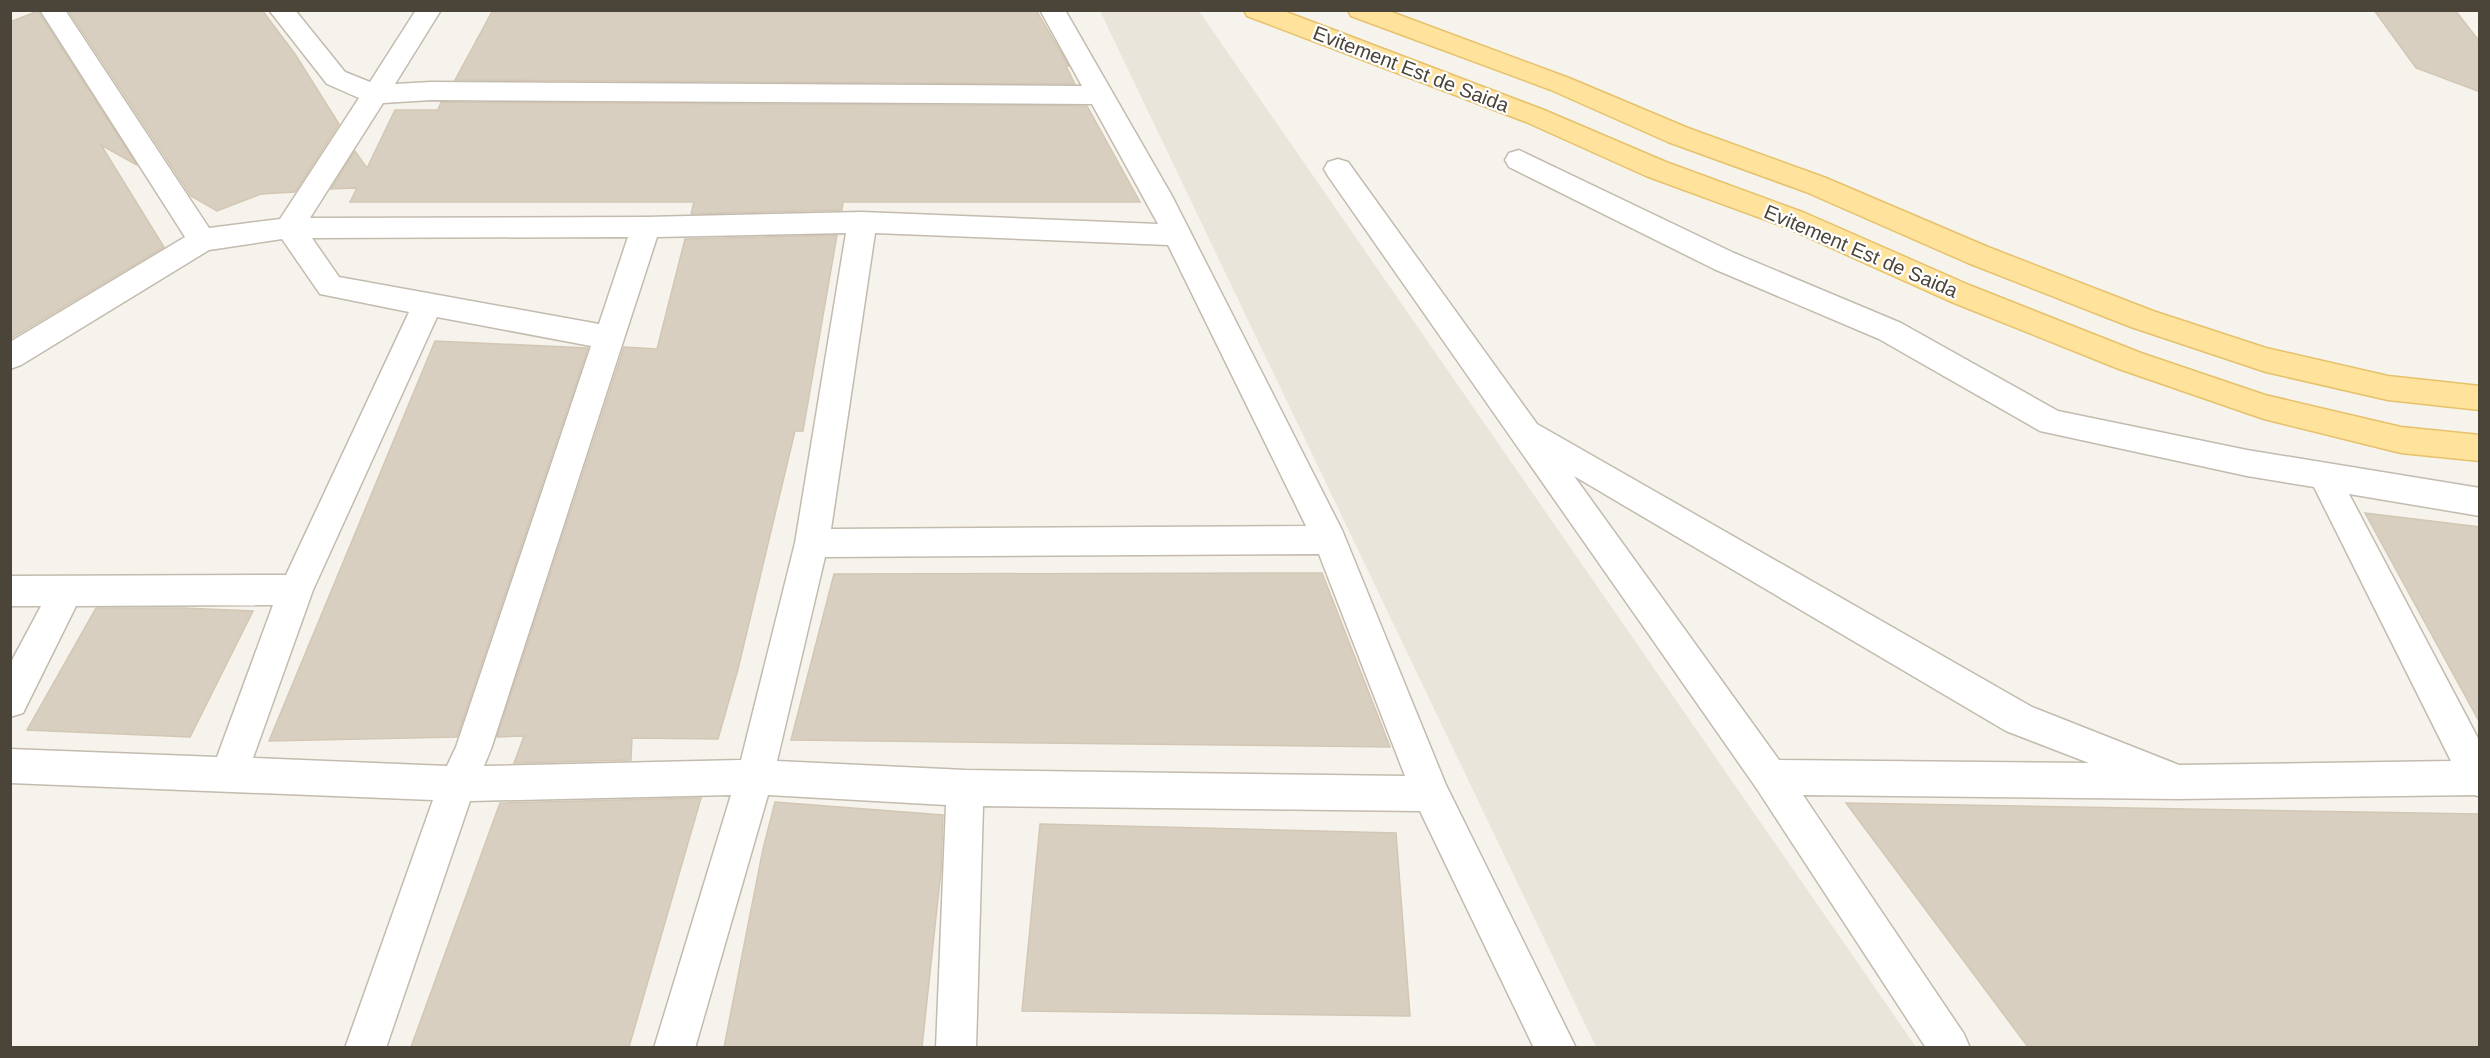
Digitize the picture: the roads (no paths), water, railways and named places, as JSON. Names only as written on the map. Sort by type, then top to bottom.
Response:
[{"type":"main road","name":"Evitement Est de Saida","points":[[1256,10],[1535,116],[1656,169],[1795,220],[1959,293],[2130,361],[2264,407],[2401,440],[2480,448]]},
{"type":"main road","points":[[1360,10],[1560,84],[1678,135],[1816,185],[1978,255],[2142,319],[2277,363],[2388,388],[2480,398]]},
{"type":"street","points":[[52,10],[202,240]]},
{"type":"street","points":[[281,10],[336,78],[375,93],[443,91],[1100,95]]},
{"type":"street","points":[[289,228],[429,10]]},
{"type":"street","points":[[1052,10],[1158,196],[1330,540],[1431,794],[1556,1047]]},
{"type":"street","points":[[1519,160],[1724,261],[1890,331],[2051,422],[2247,464],[2480,502]]},
{"type":"street","points":[[1338,169],[1770,777],[1950,1047]]},
{"type":"street","points":[[10,357],[202,240],[289,228],[646,227],[862,222],[1176,235]]},
{"type":"street","points":[[674,1047],[754,777],[812,543],[862,222]]},
{"type":"street","points":[[365,1047],[457,784],[473,749],[646,227]]},
{"type":"street","points":[[289,228],[330,286],[427,306],[609,338]]},
{"type":"street","points":[[228,776],[296,590],[427,306]]},
{"type":"street","points":[[1523,430],[2019,719],[2179,782]]},
{"type":"street","points":[[1770,777],[2179,782],[2479,779],[2324,476]]},
{"type":"street","points":[[812,543],[1330,540]]},
{"type":"street","points":[[10,591],[67,589],[296,590]]},
{"type":"street","points":[[10,701],[67,589]]},
{"type":"street","points":[[10,766],[457,784],[754,777],[965,789],[1431,794]]},
{"type":"street","points":[[956,1047],[965,789]]}]
